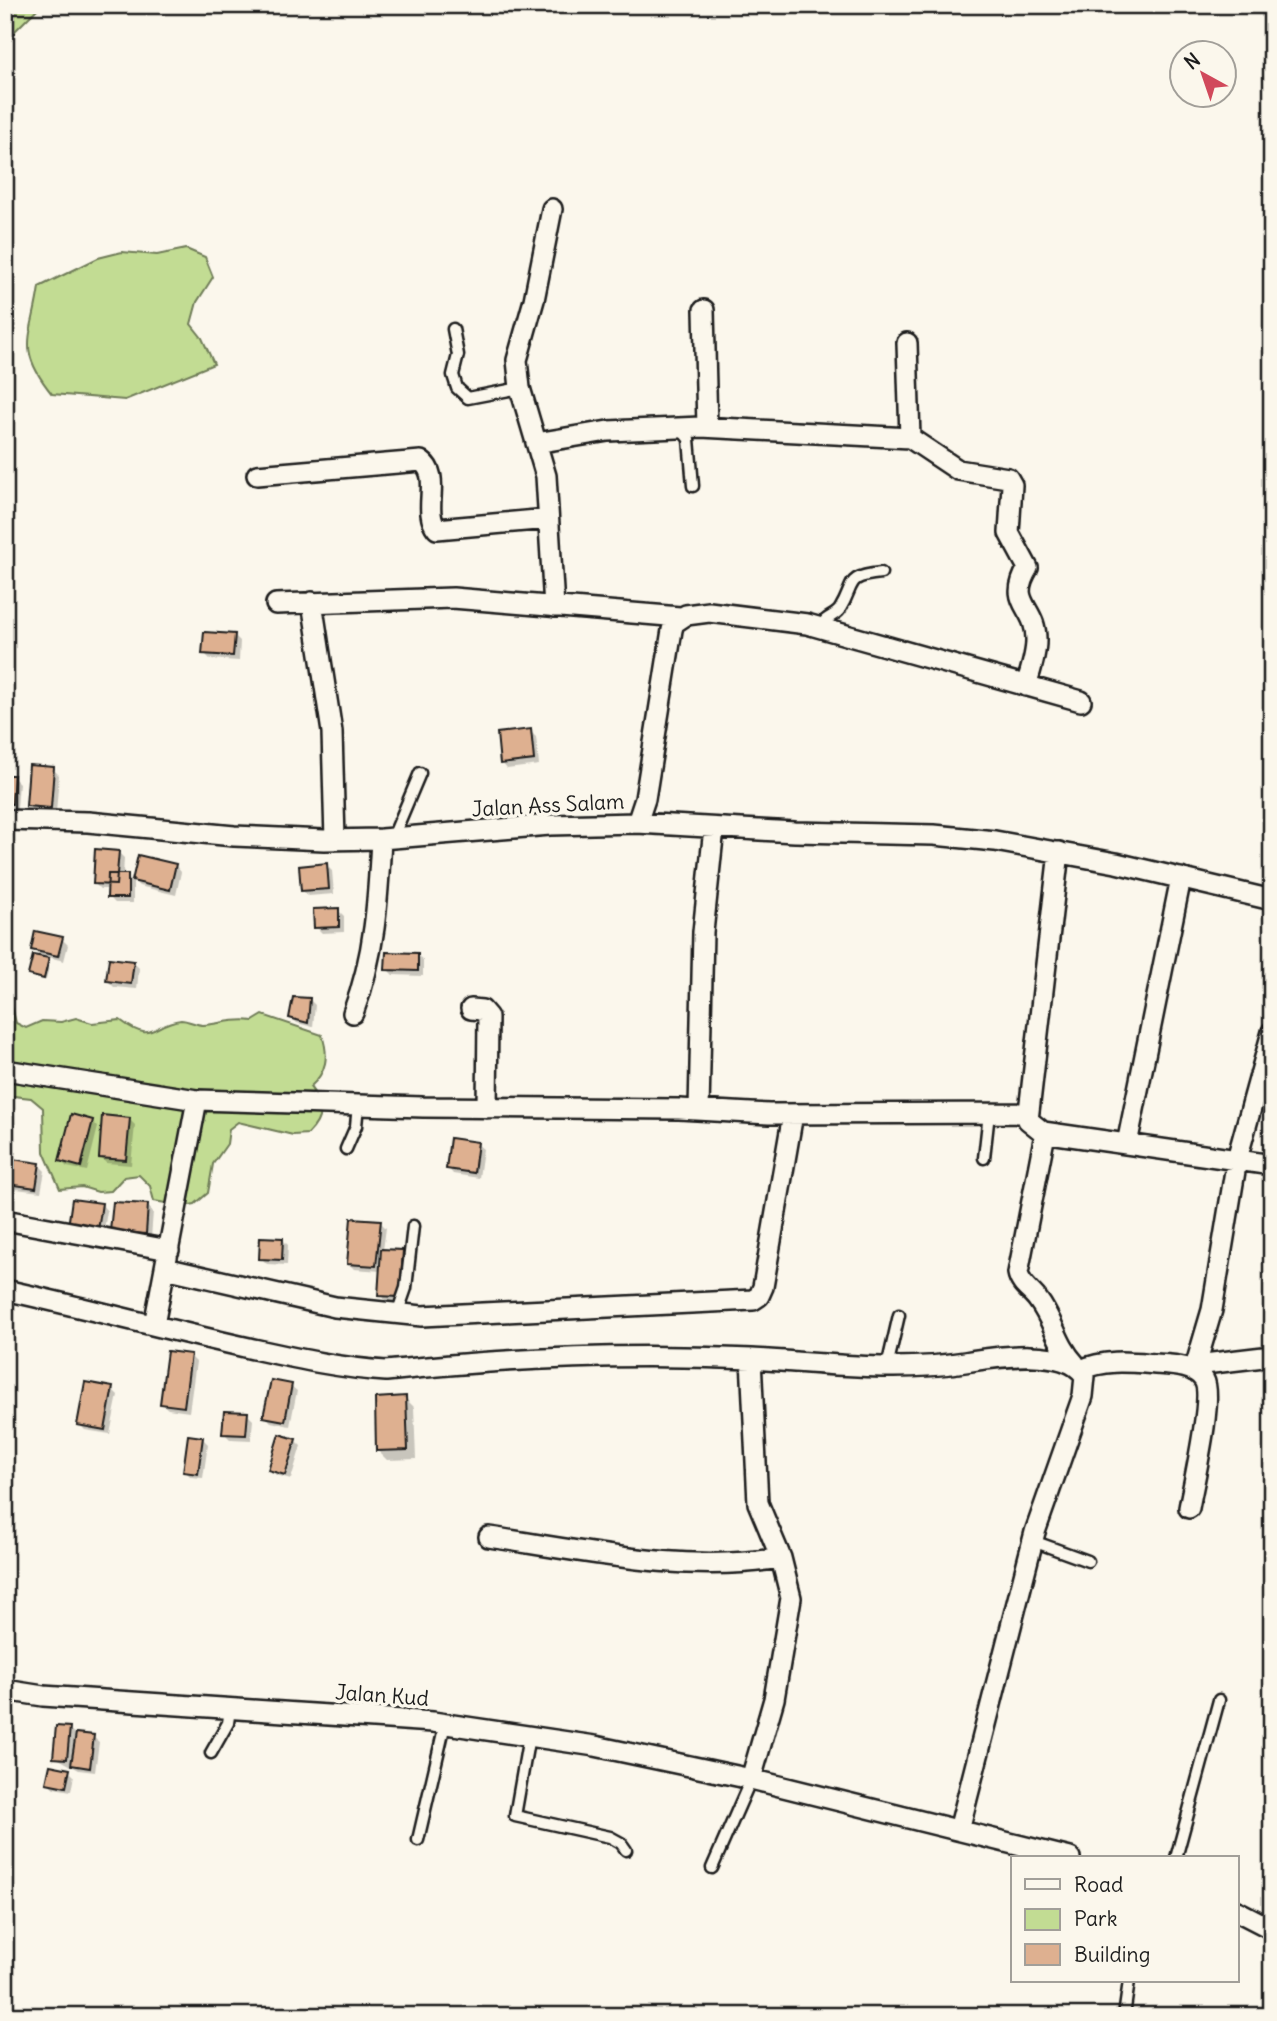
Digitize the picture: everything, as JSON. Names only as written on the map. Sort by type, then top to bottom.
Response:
[{"type":"street","points":[[552,209],[534,300],[518,350],[520,388],[546,476],[554,607]]},
{"type":"street","points":[[704,310],[707,427]]},
{"type":"street","points":[[907,343],[910,438]]},
{"type":"street","points":[[536,443],[597,432],[707,427],[910,438],[958,470],[1000,475],[1012,485],[1009,533],[1027,560],[1028,568],[1018,588],[1034,623],[1037,642],[1026,686]]},
{"type":"street","points":[[257,475],[421,461],[431,471],[431,514],[437,529],[548,519]]},
{"type":"street","points":[[275,604],[453,598],[680,617],[709,612],[821,627],[1081,701]]},
{"type":"street","points":[[313,602],[332,732],[335,840]]},
{"type":"street","name":"Jalan Ass Salam","points":[[5,820],[88,822],[234,836],[335,840],[550,825],[637,823],[645,799],[672,630],[680,617]]},
{"type":"street","points":[[637,823],[969,837],[1059,852],[1272,900]]},
{"type":"street","points":[[699,1110],[703,932],[714,828]]},
{"type":"street","points":[[353,1013],[366,977],[374,938],[387,838]]},
{"type":"street","points":[[1059,852],[1028,1112],[1031,1125],[1043,1132],[1272,1165]]},
{"type":"street","points":[[1127,1144],[1181,878]]},
{"type":"street","points":[[471,1009],[482,1010],[488,1017],[487,1108]]},
{"type":"street","points":[[1195,1368],[1212,1310],[1237,1159],[1272,1032]]},
{"type":"street","points":[[5,1070],[197,1100],[793,1114],[1028,1112]]},
{"type":"street","points":[[154,1325],[197,1100]]},
{"type":"street","points":[[5,1220],[167,1259],[322,1304],[397,1314],[422,1316],[752,1300],[763,1287],[793,1114]]},
{"type":"street","points":[[959,1830],[1033,1541],[1083,1396],[1085,1376],[1064,1352],[1039,1301],[1019,1279],[1018,1273],[1044,1139],[1043,1132]]},
{"type":"street","points":[[5,1290],[319,1364],[386,1371],[513,1359],[751,1359],[887,1367],[951,1364],[1009,1357],[1064,1359],[1078,1367],[1115,1362],[1195,1368],[1272,1356]]},
{"type":"street","points":[[751,1359],[758,1503],[781,1558],[791,1598],[774,1699],[751,1779]]},
{"type":"street","points":[[1189,1508],[1207,1392],[1204,1378],[1195,1368]]},
{"type":"street","points":[[489,1537],[667,1561],[711,1563],[781,1558]]},
{"type":"street","name":"Jalan Kud","points":[[5,1690],[43,1696],[445,1724],[594,1746],[751,1779],[1062,1856]]},
{"type":"street","points":[[1238,1911],[1272,1928]]},
{"type":"lane","points":[[453,329],[458,355],[453,375],[463,395],[468,398],[520,388]]},
{"type":"lane","points":[[680,428],[689,439],[693,486]]},
{"type":"lane","points":[[821,627],[826,618],[841,608],[850,582],[856,577],[881,573]]},
{"type":"lane","points":[[387,838],[420,773]]},
{"type":"lane","points":[[346,1149],[356,1126],[358,1105]]},
{"type":"lane","points":[[984,1158],[989,1113]]},
{"type":"lane","points":[[397,1314],[406,1288],[413,1226]]},
{"type":"lane","points":[[887,1367],[899,1315]]},
{"type":"lane","points":[[1033,1541],[1088,1561]]},
{"type":"lane","points":[[1177,1856],[1219,1700]]},
{"type":"lane","points":[[211,1753],[228,1723],[230,1709]]},
{"type":"lane","points":[[418,1840],[445,1724]]},
{"type":"lane","points":[[529,1736],[515,1816],[610,1836],[626,1850]]},
{"type":"lane","points":[[712,1868],[751,1779]]},
{"type":"lane","points":[[1124,2016],[1129,1982]]},
{"type":"green space","points":[[5,5],[38,8],[5,41]]},
{"type":"green space","points":[[186,249],[205,257],[213,277],[197,302],[191,324],[202,338],[214,364],[125,400],[52,394],[33,365],[30,353],[30,331],[39,287],[98,258],[122,252],[157,255]]},
{"type":"green space","points":[[5,995],[11,1003],[16,1023],[26,1028],[42,1021],[61,1022],[76,1018],[92,1023],[120,1020],[131,1028],[147,1032],[181,1020],[203,1025],[253,1021],[263,1015],[322,1035],[325,1063],[320,1076],[310,1087],[320,1105],[319,1117],[308,1134],[293,1135],[238,1122],[229,1129],[227,1144],[213,1164],[208,1193],[195,1204],[184,1206],[154,1201],[150,1186],[139,1175],[124,1177],[111,1191],[98,1192],[82,1187],[60,1189],[44,1152],[43,1108],[31,1098],[5,1095]]},
{"type":"building","points":[[204,632],[235,634],[233,656],[202,654]]},
{"type":"building","points":[[531,729],[534,760],[500,764],[497,733]]},
{"type":"building","points":[[29,765],[54,767],[51,808],[26,806]]},
{"type":"building","points":[[5,775],[14,775],[12,804],[5,804]]},
{"type":"building","points":[[95,849],[119,851],[116,885],[93,884]]},
{"type":"building","points":[[138,855],[176,864],[170,890],[132,881]]},
{"type":"building","points":[[327,863],[329,889],[301,891],[299,866]]},
{"type":"building","points":[[108,874],[128,874],[128,898],[107,898]]},
{"type":"building","points":[[339,908],[339,927],[314,928],[313,909]]},
{"type":"building","points":[[35,931],[63,937],[58,956],[31,950]]},
{"type":"building","points":[[386,952],[418,953],[418,971],[385,970]]},
{"type":"building","points":[[33,955],[49,958],[44,979],[28,975]]},
{"type":"building","points":[[109,958],[134,961],[131,984],[106,981]]},
{"type":"building","points":[[293,997],[310,998],[308,1023],[289,1018]]},
{"type":"building","points":[[71,1114],[93,1120],[81,1167],[59,1161]]},
{"type":"building","points":[[102,1115],[130,1118],[126,1160],[99,1158]]},
{"type":"building","points":[[450,1138],[478,1142],[474,1173],[446,1169]]},
{"type":"building","points":[[12,1159],[40,1163],[36,1188],[8,1184]]},
{"type":"building","points":[[72,1199],[102,1203],[98,1231],[68,1227]]},
{"type":"building","points":[[113,1202],[148,1204],[146,1234],[110,1231]]},
{"type":"building","points":[[351,1218],[381,1220],[376,1266],[347,1264]]},
{"type":"building","points":[[260,1237],[283,1238],[282,1260],[259,1259]]},
{"type":"building","points":[[381,1249],[403,1250],[400,1297],[378,1296]]},
{"type":"building","points":[[167,1351],[191,1354],[184,1407],[160,1404]]},
{"type":"building","points":[[271,1380],[292,1384],[285,1421],[263,1417]]},
{"type":"building","points":[[85,1382],[113,1387],[105,1430],[77,1425]]},
{"type":"building","points":[[406,1396],[408,1450],[376,1451],[375,1398]]},
{"type":"building","points":[[224,1411],[248,1412],[246,1435],[222,1434]]},
{"type":"building","points":[[279,1434],[296,1439],[285,1475],[268,1470]]},
{"type":"building","points":[[188,1435],[203,1437],[198,1474],[183,1472]]},
{"type":"building","points":[[56,1726],[70,1727],[67,1759],[53,1758]]},
{"type":"building","points":[[76,1733],[94,1735],[90,1768],[71,1765]]},
{"type":"building","points":[[50,1765],[70,1769],[66,1787],[46,1783]]}]
